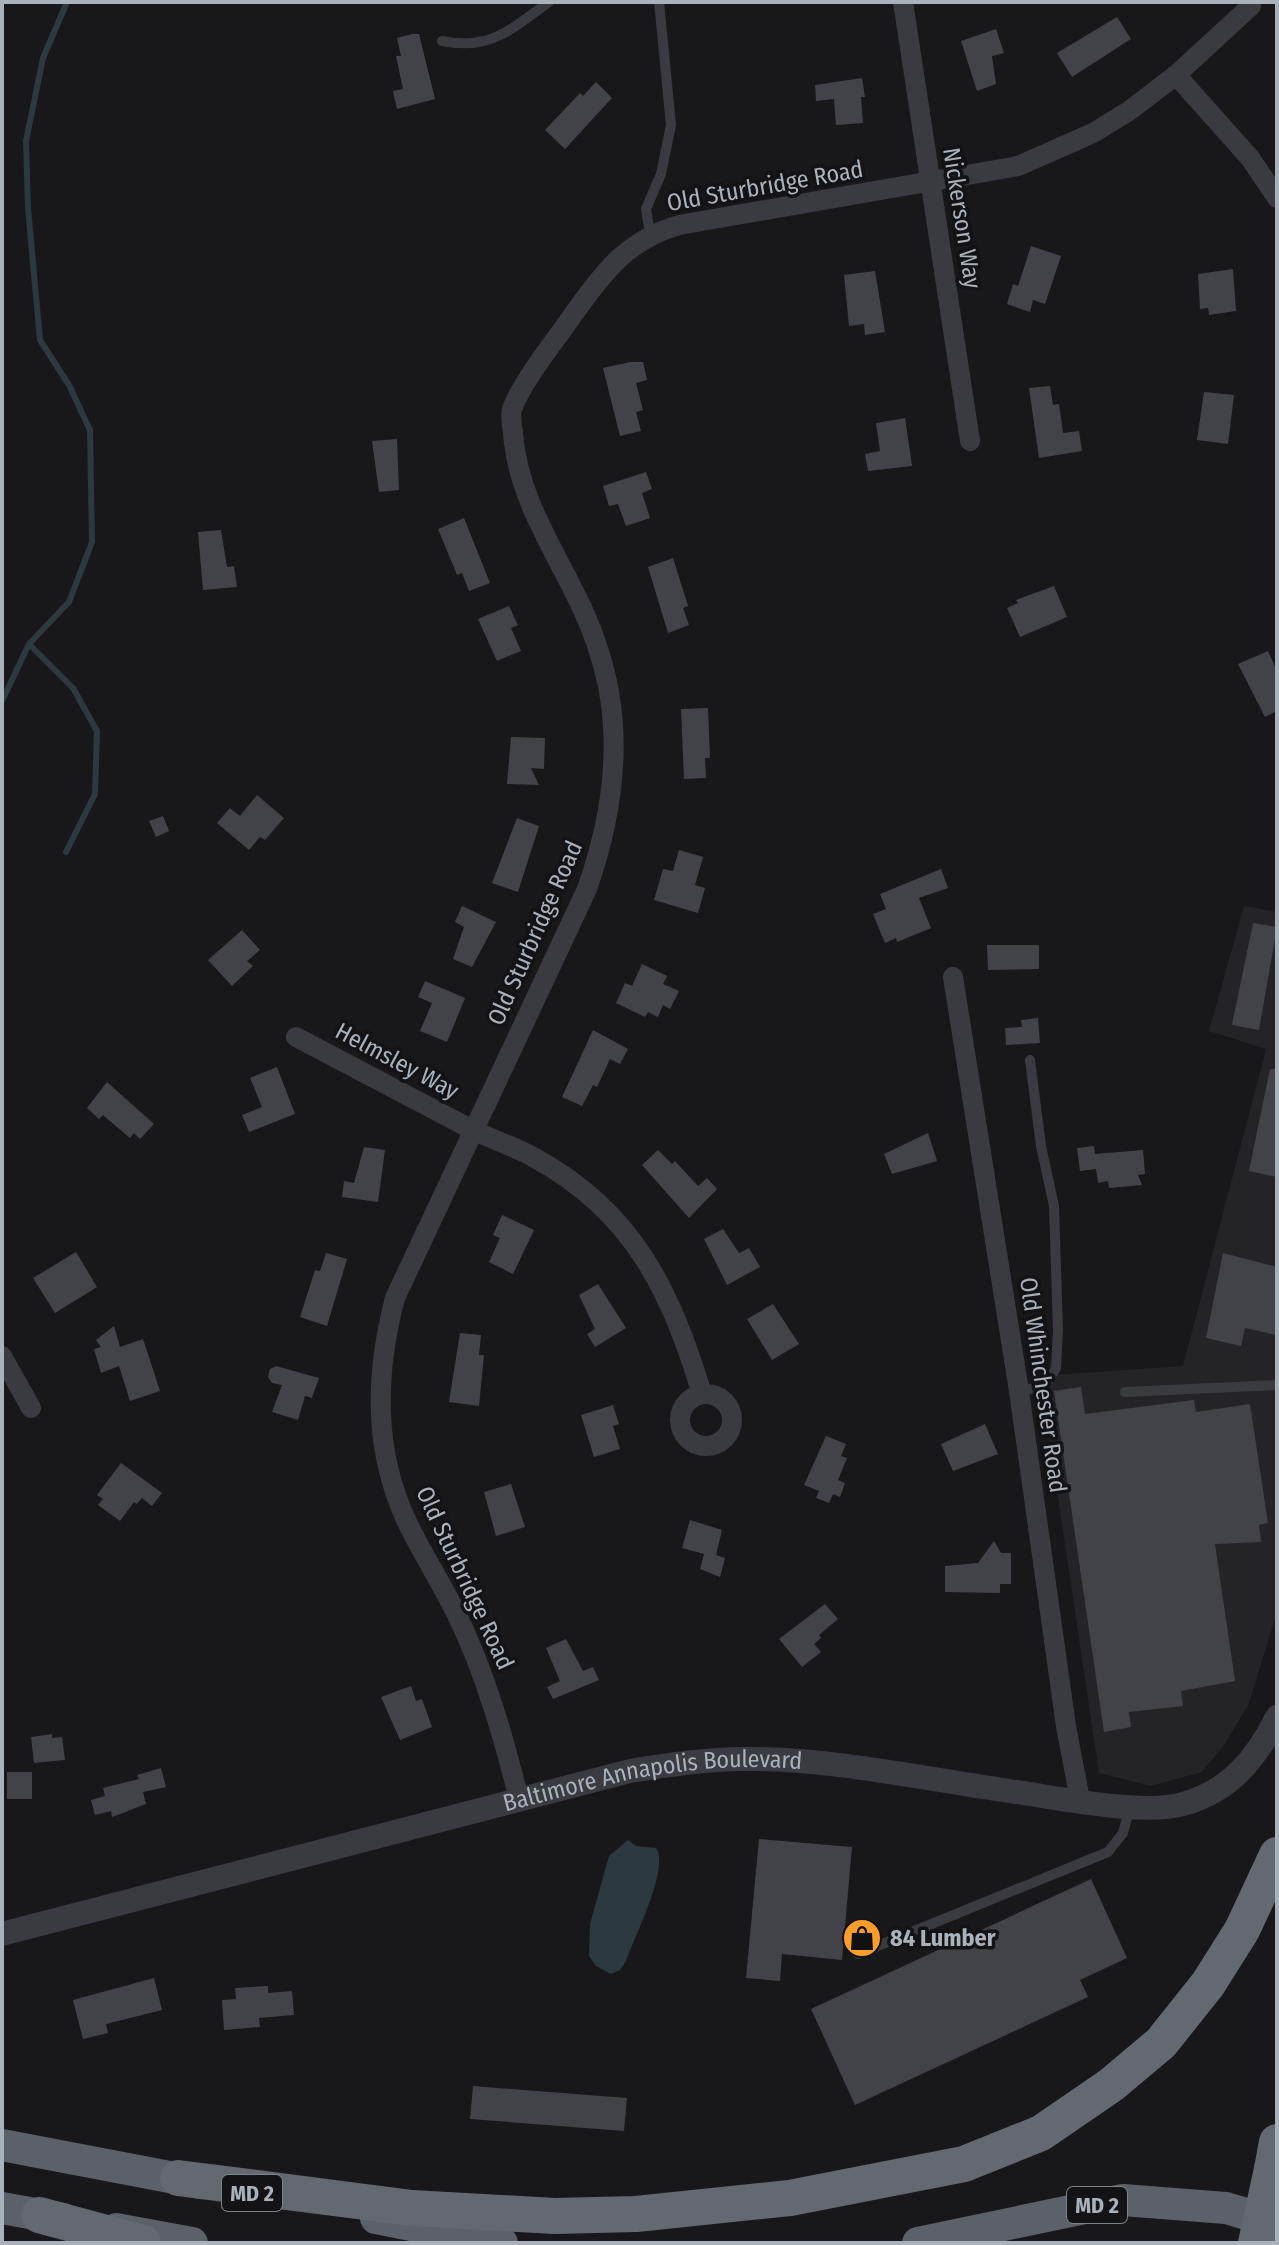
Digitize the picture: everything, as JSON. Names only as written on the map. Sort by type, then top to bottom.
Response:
[{"type":"highway","points":[[178,2178],[412,2208],[555,2216],[636,2214],[776,2200],[964,2164],[1041,2133],[1111,2085],[1161,2043],[1208,1984],[1242,1930],[1277,1855]]},
{"type":"highway","name":"MD 2","points":[[2,2145],[502,2243]]},
{"type":"highway","points":[[1256,2243],[1274,2156]]},
{"type":"highway","name":"MD 2","points":[[918,2243],[1123,2200],[1226,2208],[1277,2223]]},
{"type":"highway","points":[[2,2208],[192,2243]]},
{"type":"highway","points":[[39,2215],[143,2243]]},
{"type":"street","name":"Nickerson Way","points":[[903,2],[970,441]]},
{"type":"street","name":"Old Sturbridge Road","points":[[519,1799],[496,1711],[457,1616],[397,1497],[381,1434],[379,1388],[383,1345],[395,1298],[587,889],[603,844],[612,801],[611,705],[600,652],[581,604],[531,510],[514,452],[511,411],[601,277],[650,234],[679,225],[1018,166],[1058,149],[1129,111],[1176,75],[1251,6]]},
{"type":"street","points":[[1176,75],[1250,158],[1277,198]]},
{"type":"street","name":"Old Whinchester Road","points":[[953,977],[1019,1391],[1066,1726],[1080,1800]]},
{"type":"street","name":"Helmsley Way","points":[[296,1037],[473,1130],[535,1158],[573,1182],[629,1235],[668,1294],[702,1394]]},
{"type":"street","points":[[2,1356],[31,1408]]},
{"type":"street","name":"Baltimore Annapolis Boulevard","points":[[2,1934],[630,1771],[748,1759],[857,1769],[1157,1808],[1208,1796],[1231,1782],[1251,1762],[1277,1717]]},
{"type":"lane","points":[[442,41],[464,46],[489,43],[549,2]]},
{"type":"lane","points":[[650,234],[646,209],[661,174],[671,125],[659,2]]},
{"type":"lane","points":[[1019,1391],[1036,1388],[1048,1381],[1056,1368],[1058,1330],[1054,1206],[1041,1146],[1030,1060]]},
{"type":"lane","points":[[1125,1392],[1277,1385]]},
{"type":"lane","points":[[858,1954],[1108,1852],[1123,1833],[1130,1805]]},
{"type":"shaded area","points":[[1244,906],[1277,912],[1277,1612],[1249,1703],[1225,1744],[1202,1772],[1151,1786],[1099,1773],[1040,1376],[1183,1366],[1266,1049],[1209,1031]]},
{"type":"shaded area","points":[[628,1840],[636,1846],[656,1848],[658,1870],[655,1886],[626,1961],[620,1970],[611,1974],[596,1966],[589,1956],[590,1924],[609,1856]]},
{"type":"building","points":[[1117,17],[1131,39],[1072,77],[1057,53]]},
{"type":"building","points":[[996,29],[1004,53],[992,56],[996,84],[977,91],[961,41]]},
{"type":"building","points":[[419,34],[435,99],[397,109],[393,91],[403,89],[396,56],[401,56],[397,38]]},
{"type":"building","points":[[862,78],[865,97],[861,97],[863,123],[836,125],[834,99],[816,101],[815,85]]},
{"type":"building","points":[[596,82],[612,98],[565,149],[545,130],[580,93],[583,96]]},
{"type":"building","points":[[1031,246],[1061,256],[1045,304],[1033,300],[1030,312],[1007,304],[1013,284],[1018,286]]},
{"type":"building","points":[[1233,269],[1236,311],[1209,315],[1208,308],[1200,309],[1198,274]]},
{"type":"building","points":[[875,271],[885,332],[865,335],[864,324],[849,326],[844,275]]},
{"type":"building","points":[[643,362],[647,380],[636,383],[643,410],[636,412],[641,431],[620,436],[603,368]]},
{"type":"building","points":[[1050,386],[1053,405],[1059,404],[1063,433],[1079,431],[1082,451],[1039,458],[1029,388]]},
{"type":"building","points":[[1204,392],[1234,395],[1228,444],[1197,440]]},
{"type":"building","points":[[905,418],[912,466],[868,471],[865,454],[880,451],[876,423]]},
{"type":"building","points":[[397,439],[399,490],[379,492],[372,441]]},
{"type":"building","points":[[646,472],[652,489],[642,493],[650,518],[626,526],[618,504],[609,506],[603,486]]},
{"type":"building","points":[[464,518],[490,583],[469,591],[462,573],[457,575],[438,529]]},
{"type":"building","points":[[221,530],[227,567],[234,566],[237,587],[203,590],[198,532]]},
{"type":"building","points":[[673,558],[688,606],[683,608],[689,625],[668,633],[648,567]]},
{"type":"building","points":[[1054,586],[1067,617],[1020,637],[1007,608],[1018,603],[1016,600]]},
{"type":"building","points":[[509,606],[518,625],[511,628],[521,651],[497,661],[478,619]]},
{"type":"building","points":[[1268,651],[1277,671],[1277,711],[1265,717],[1238,664]]},
{"type":"building","points":[[708,708],[710,758],[705,758],[706,778],[684,779],[681,709]]},
{"type":"building","points":[[511,737],[545,738],[544,769],[531,768],[539,785],[507,784]]},
{"type":"building","points":[[257,795],[284,818],[265,840],[260,837],[249,850],[217,823],[230,808],[240,816]]},
{"type":"building","points":[[163,816],[169,831],[156,837],[149,821]]},
{"type":"building","points":[[517,818],[539,826],[518,892],[492,883]]},
{"type":"building","points":[[679,850],[703,857],[695,885],[705,888],[698,913],[654,900],[663,869],[673,871]]},
{"type":"building","points":[[941,869],[948,888],[919,898],[931,928],[897,942],[896,938],[885,943],[873,914],[886,909],[880,894]]},
{"type":"building","points":[[462,906],[496,922],[472,967],[453,959],[464,927],[455,922]]},
{"type":"building","points":[[1253,923],[1277,927],[1259,1030],[1232,1025]]},
{"type":"building","points":[[242,930],[260,950],[247,961],[253,966],[232,986],[208,960]]},
{"type":"building","points":[[987,945],[1039,945],[1039,969],[988,970]]},
{"type":"building","points":[[642,964],[667,976],[663,984],[679,991],[670,1009],[663,1005],[658,1017],[648,1012],[645,1017],[616,1003],[625,983],[632,986]]},
{"type":"building","points":[[425,981],[465,998],[447,1042],[420,1031],[432,1003],[418,997]]},
{"type":"building","points":[[1038,1018],[1040,1043],[1006,1045],[1005,1028],[1022,1027],[1021,1020]]},
{"type":"building","points":[[593,1030],[628,1049],[620,1064],[610,1059],[597,1087],[593,1085],[582,1106],[562,1097]]},
{"type":"building","points":[[277,1067],[295,1114],[249,1132],[242,1115],[262,1107],[250,1078]]},
{"type":"building","points":[[1270,1069],[1277,1069],[1277,1177],[1249,1171]]},
{"type":"building","points":[[107,1082],[154,1124],[140,1139],[134,1133],[130,1138],[103,1115],[99,1119],[87,1108]]},
{"type":"building","points":[[928,1133],[937,1161],[892,1174],[884,1154]]},
{"type":"building","points":[[1094,1146],[1095,1154],[1143,1150],[1145,1174],[1138,1175],[1142,1185],[1109,1188],[1108,1181],[1098,1183],[1096,1169],[1080,1171],[1077,1148]]},
{"type":"building","points":[[364,1147],[385,1150],[378,1202],[342,1197],[344,1181],[354,1183]]},
{"type":"building","points":[[658,1150],[672,1164],[675,1161],[698,1186],[707,1178],[717,1189],[689,1218],[642,1165]]},
{"type":"building","points":[[502,1215],[534,1230],[513,1274],[489,1262],[500,1238],[493,1235]]},
{"type":"building","points":[[723,1229],[739,1253],[749,1248],[760,1267],[727,1285],[704,1239]]},
{"type":"building","points":[[76,1252],[97,1287],[55,1313],[33,1278]]},
{"type":"building","points":[[326,1253],[347,1259],[327,1326],[300,1317],[315,1270],[320,1271]]},
{"type":"building","points":[[1223,1253],[1277,1267],[1277,1335],[1245,1328],[1241,1346],[1206,1338]]},
{"type":"building","points":[[598,1284],[626,1328],[595,1347],[587,1334],[595,1329],[579,1295]]},
{"type":"building","points":[[773,1304],[799,1344],[772,1360],[747,1319]]},
{"type":"building","points":[[114,1326],[120,1347],[143,1339],[160,1391],[130,1401],[119,1366],[101,1373],[94,1349],[101,1347],[96,1340]]},
{"type":"building","points":[[460,1333],[481,1335],[479,1355],[484,1355],[479,1406],[449,1402]]},
{"type":"building","points":[[276,1366],[319,1378],[312,1398],[305,1396],[298,1420],[272,1412],[282,1385],[272,1383],[268,1377],[270,1369]]},
{"type":"building","points":[[1081,1387],[1085,1414],[1194,1400],[1196,1412],[1250,1404],[1268,1523],[1259,1525],[1261,1542],[1215,1544],[1235,1681],[1181,1691],[1183,1706],[1129,1712],[1131,1727],[1104,1732],[1054,1391]]},
{"type":"building","points":[[613,1405],[619,1424],[613,1426],[620,1449],[594,1457],[581,1415]]},
{"type":"building","points":[[985,1424],[998,1454],[953,1471],[941,1444]]},
{"type":"building","points":[[826,1436],[846,1444],[841,1456],[847,1458],[838,1480],[845,1483],[840,1497],[833,1494],[829,1503],[816,1498],[819,1491],[804,1485]]},
{"type":"building","points":[[121,1463],[162,1493],[152,1506],[142,1498],[137,1504],[134,1502],[120,1521],[98,1505],[103,1499],[97,1495]]},
{"type":"building","points":[[511,1484],[525,1527],[496,1536],[484,1492]]},
{"type":"building","points":[[690,1520],[722,1530],[716,1555],[725,1558],[720,1577],[700,1569],[704,1554],[682,1548]]},
{"type":"building","points":[[994,1541],[1001,1553],[1011,1553],[1011,1584],[1000,1584],[1000,1593],[945,1592],[945,1566],[978,1563]]},
{"type":"building","points":[[825,1604],[838,1619],[819,1635],[821,1638],[814,1644],[821,1652],[802,1667],[779,1639]]},
{"type":"building","points":[[566,1639],[583,1671],[593,1667],[599,1680],[553,1699],[547,1687],[560,1681],[546,1648]]},
{"type":"building","points":[[411,1686],[416,1701],[422,1699],[432,1727],[400,1740],[381,1697]]},
{"type":"building","points":[[52,1734],[52,1738],[62,1737],[65,1760],[34,1763],[31,1737]]},
{"type":"building","points":[[161,1768],[166,1787],[143,1792],[146,1804],[112,1817],[111,1811],[95,1815],[91,1800],[105,1796],[103,1788],[139,1779],[137,1775]]},
{"type":"building","points":[[7,1772],[32,1772],[32,1799],[7,1799]]},
{"type":"building","points":[[759,1839],[852,1847],[842,1960],[782,1954],[780,1981],[746,1978]]},
{"type":"building","points":[[1091,1879],[1127,1958],[1080,1980],[1088,1997],[855,2105],[811,2009]]},
{"type":"building","points":[[154,1978],[162,2010],[106,2024],[108,2033],[83,2039],[73,2000]]},
{"type":"building","points":[[268,1986],[268,1993],[292,1991],[294,2015],[259,2018],[260,2027],[224,2030],[222,2000],[236,1999],[235,1988]]},
{"type":"building","points":[[473,2086],[627,2098],[624,2131],[470,2119]]},
{"type":"waterway","points":[[2,701],[29,644],[69,602],[92,542],[90,430],[69,385],[40,340],[28,208],[26,141],[43,58],[67,2]]},
{"type":"waterway","points":[[29,644],[73,688],[97,731],[95,794],[66,852]]},
{"type":"place","name":"84 Lumber","points":[[862,1938]]}]
